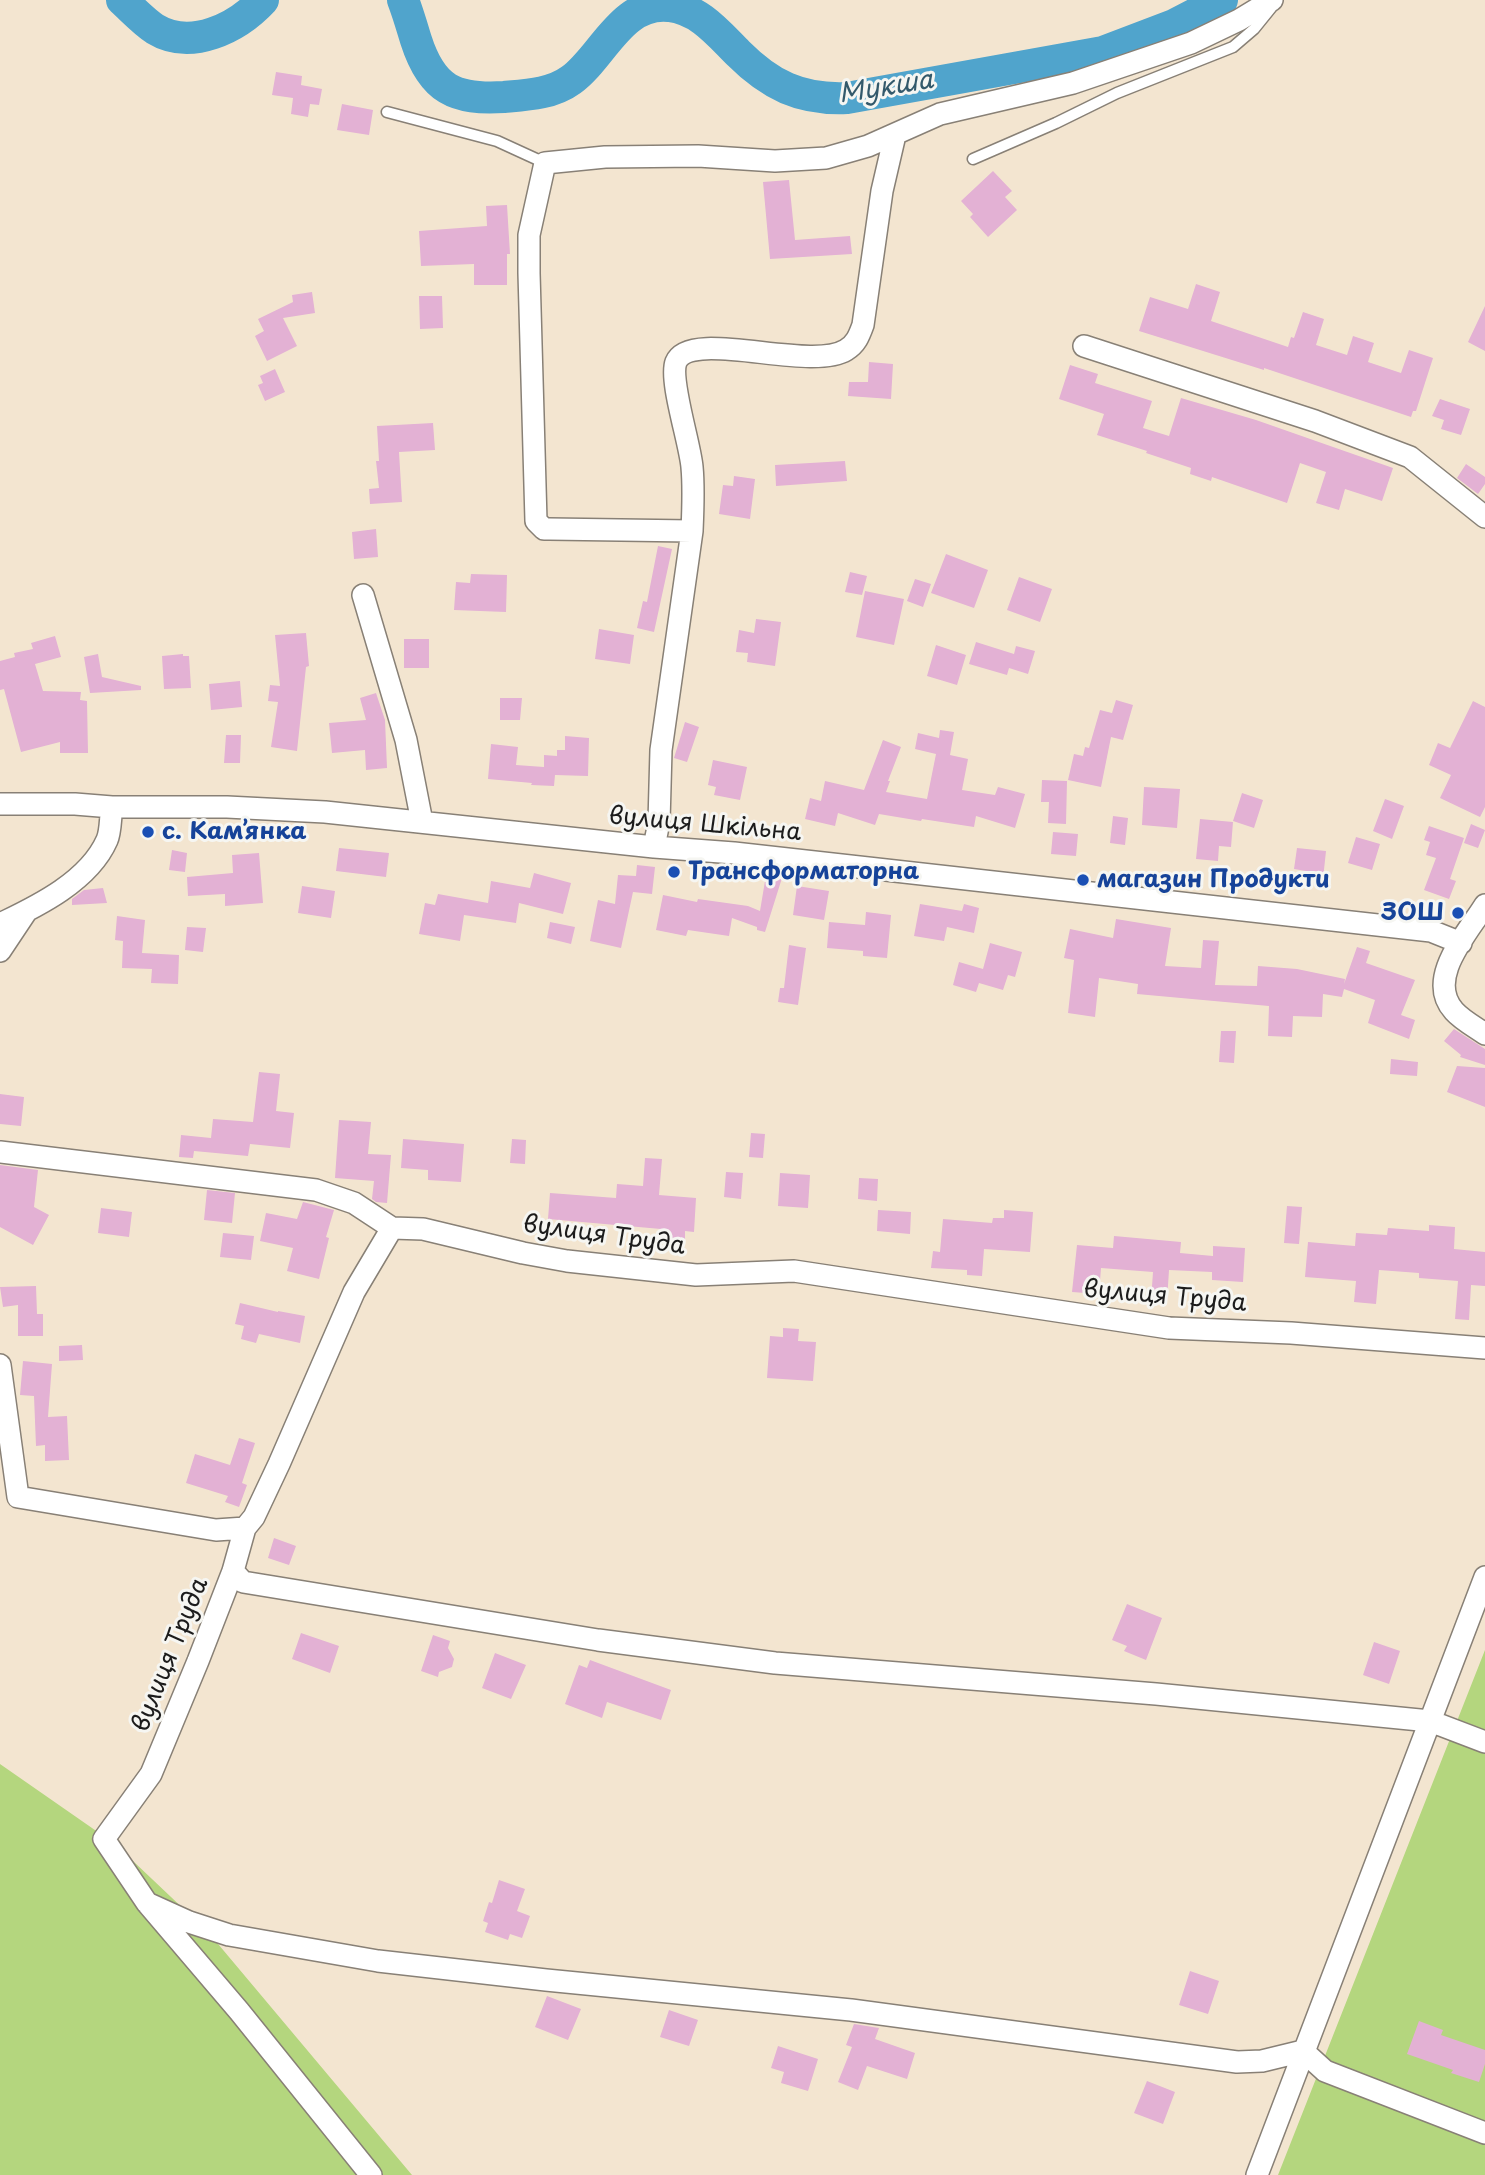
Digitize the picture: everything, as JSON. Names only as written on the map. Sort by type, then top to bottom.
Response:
[{"type":"street","points":[[692,531],[549,529],[539,526],[537,521],[528,273],[529,235],[545,163],[606,157],[698,156],[775,161],[826,158],[868,146],[940,114],[1073,83],[1191,43],[1275,0]]},
{"type":"street","points":[[654,847],[659,822],[661,750],[692,531],[694,496],[692,465],[677,392],[676,362],[682,354],[695,349],[715,348],[784,356],[827,357],[844,352],[857,342],[863,325],[882,191],[895,135]]},
{"type":"street","points":[[1084,346],[1315,421],[1410,457],[1485,517]]},
{"type":"street","points":[[363,595],[406,740],[422,822]]},
{"type":"street","name":"вулиця Шкільна","points":[[0,804],[228,807],[325,812],[761,856],[1431,930],[1461,943]]},
{"type":"street","points":[[0,924],[48,900],[91,867],[107,838],[112,807]]},
{"type":"street","points":[[1485,905],[1445,968],[1443,988],[1453,1011],[1485,1034]]},
{"type":"street","points":[[0,951],[26,912]]},
{"type":"street","points":[[0,1152],[316,1190],[354,1203],[392,1228]]},
{"type":"street","name":"вулиця Труда","points":[[147,1903],[104,1839],[150,1774],[183,1700],[233,1571],[245,1528],[254,1517],[279,1464],[354,1292],[392,1228],[423,1229],[567,1261],[696,1275],[806,1273],[1168,1328],[1291,1333],[1485,1348]]},
{"type":"street","points":[[0,1365],[18,1497],[216,1530],[245,1528]]},
{"type":"street","points":[[233,1571],[243,1582],[598,1640],[775,1663],[1156,1694],[1430,1721],[1485,1742]]},
{"type":"street","points":[[1257,2175],[1485,1577]]},
{"type":"street","points":[[147,1903],[189,1922],[229,1935],[378,1961],[851,2010],[1237,2062],[1262,2061],[1303,2051]]},
{"type":"street","points":[[147,1903],[239,2011],[371,2175]]},
{"type":"street","points":[[1303,2051],[1325,2071],[1485,2133]]},
{"type":"lane","points":[[973,159],[1117,93],[1233,47],[1254,29],[1275,0]]},
{"type":"lane","points":[[387,112],[497,141],[545,163]]},
{"type":"green space","points":[[1485,1650],[1485,2175],[1278,2175]]},
{"type":"green space","points":[[0,1764],[115,1844],[208,1932],[412,2175],[0,2175]]},
{"type":"building","points":[[276,72],[302,76],[301,85],[322,89],[319,105],[310,104],[308,117],[291,114],[293,98],[272,95]]},
{"type":"building","points":[[342,104],[373,110],[369,135],[337,130]]},
{"type":"building","points":[[993,171],[1012,191],[1005,197],[1017,210],[988,237],[970,217],[973,214],[961,201]]},
{"type":"building","points":[[789,180],[795,240],[850,236],[852,254],[770,259],[763,182]]},
{"type":"building","points":[[507,205],[510,254],[507,254],[507,285],[474,285],[474,264],[421,266],[419,231],[487,226],[486,206]]},
{"type":"building","points":[[1196,284],[1220,292],[1211,321],[1288,347],[1303,312],[1324,319],[1316,345],[1347,355],[1353,336],[1374,343],[1368,362],[1401,373],[1409,350],[1433,358],[1416,411],[1413,411],[1411,417],[1264,368],[1139,331],[1150,297],[1188,309]]},
{"type":"building","points":[[312,292],[315,313],[283,318],[297,346],[267,361],[255,336],[264,331],[258,319],[293,302],[292,295]]},
{"type":"building","points":[[419,296],[442,296],[443,328],[420,329]]},
{"type":"building","points":[[1485,306],[1485,351],[1468,342]]},
{"type":"building","points":[[869,362],[893,364],[891,399],[848,396],[849,382],[868,382]]},
{"type":"building","points":[[1070,365],[1098,374],[1095,383],[1152,401],[1143,428],[1169,436],[1181,398],[1256,420],[1393,468],[1382,501],[1345,489],[1339,510],[1316,503],[1326,472],[1300,463],[1287,503],[1212,477],[1211,481],[1190,474],[1191,468],[1097,435],[1104,414],[1059,399]]},
{"type":"building","points":[[275,369],[285,392],[265,401],[258,385],[263,383],[260,376]]},
{"type":"building","points":[[1440,399],[1470,409],[1461,435],[1441,429],[1444,420],[1432,416]]},
{"type":"building","points":[[433,423],[435,450],[399,452],[402,502],[370,504],[369,489],[379,488],[376,461],[379,461],[377,426]]},
{"type":"building","points":[[845,461],[847,481],[776,486],[775,465]]},
{"type":"building","points":[[1466,464],[1485,477],[1485,484],[1478,494],[1457,478]]},
{"type":"building","points":[[734,476],[755,479],[750,519],[719,514],[723,485],[733,486]]},
{"type":"building","points":[[376,529],[378,557],[354,559],[352,532]]},
{"type":"building","points":[[658,546],[672,549],[654,632],[637,628],[643,601],[647,602]]},
{"type":"building","points":[[946,554],[988,570],[974,608],[931,593]]},
{"type":"building","points":[[850,572],[867,576],[862,595],[845,592]]},
{"type":"building","points":[[471,574],[507,575],[506,612],[454,610],[456,582],[470,583]]},
{"type":"building","points":[[1019,577],[1052,589],[1040,622],[1007,610]]},
{"type":"building","points":[[915,579],[931,584],[923,607],[907,601]]},
{"type":"building","points":[[865,591],[904,599],[894,645],[856,637]]},
{"type":"building","points":[[756,619],[781,622],[775,666],[747,662],[748,653],[736,652],[739,630],[754,633]]},
{"type":"building","points":[[599,629],[634,635],[630,664],[595,659]]},
{"type":"building","points":[[306,633],[309,666],[306,667],[297,751],[271,747],[278,702],[268,701],[270,685],[280,686],[275,635]]},
{"type":"building","points":[[55,636],[61,657],[35,664],[43,691],[81,692],[80,700],[87,701],[88,753],[60,753],[60,742],[21,752],[4,689],[0,690],[0,661],[15,657],[14,653],[33,649],[31,643]]},
{"type":"building","points":[[404,639],[429,639],[429,668],[404,668]]},
{"type":"building","points":[[976,642],[1014,654],[1016,646],[1035,651],[1028,674],[1009,668],[1007,675],[969,664]]},
{"type":"building","points":[[936,645],[966,655],[957,685],[927,676]]},
{"type":"building","points":[[98,654],[102,677],[141,686],[141,690],[90,693],[84,657]]},
{"type":"building","points":[[162,656],[189,656],[191,688],[164,689]]},
{"type":"building","points":[[240,681],[242,707],[211,710],[209,684]]},
{"type":"building","points":[[376,693],[385,720],[387,768],[366,770],[365,750],[332,753],[329,723],[366,720],[360,698]]},
{"type":"building","points":[[500,698],[522,698],[520,720],[500,720]]},
{"type":"building","points":[[1116,700],[1133,705],[1123,740],[1111,737],[1101,787],[1068,780],[1074,754],[1083,756],[1085,747],[1089,748],[1100,710],[1112,713]]},
{"type":"building","points":[[1473,701],[1485,707],[1485,807],[1480,817],[1440,798],[1451,775],[1429,765],[1438,743],[1450,748]]},
{"type":"building","points":[[685,722],[699,727],[687,762],[674,758]]},
{"type":"building","points":[[940,730],[954,732],[950,755],[968,759],[962,790],[995,795],[998,787],[1025,794],[1015,828],[976,816],[974,827],[879,814],[875,825],[838,813],[835,826],[805,819],[810,798],[821,801],[825,781],[864,790],[883,740],[901,747],[886,792],[927,799],[936,754],[915,749],[918,733],[939,738]]},
{"type":"building","points":[[226,735],[241,735],[240,763],[224,763]]},
{"type":"building","points":[[565,736],[589,738],[588,776],[555,775],[554,786],[488,779],[491,744],[518,747],[516,765],[544,767],[544,755],[557,756],[557,750],[565,750]]},
{"type":"building","points":[[713,760],[747,767],[740,800],[714,795],[716,787],[708,785]]},
{"type":"building","points":[[1042,780],[1067,781],[1066,824],[1048,823],[1049,802],[1041,802]]},
{"type":"building","points":[[1144,787],[1180,789],[1177,828],[1142,825]]},
{"type":"building","points":[[1242,793],[1263,800],[1254,828],[1233,821]]},
{"type":"building","points":[[1385,799],[1404,806],[1392,839],[1373,831]]},
{"type":"building","points":[[1113,816],[1128,818],[1125,845],[1110,843]]},
{"type":"building","points":[[1200,819],[1233,822],[1231,847],[1219,846],[1218,861],[1196,859]]},
{"type":"building","points":[[1471,824],[1485,830],[1478,848],[1464,843]]},
{"type":"building","points":[[1429,826],[1464,838],[1450,879],[1456,881],[1449,899],[1424,890],[1436,858],[1426,855],[1430,842],[1424,840]]},
{"type":"building","points":[[1053,832],[1078,834],[1076,856],[1051,854]]},
{"type":"building","points":[[1356,837],[1380,844],[1372,870],[1348,863]]},
{"type":"building","points":[[339,848],[389,853],[386,877],[336,871]]},
{"type":"building","points":[[1297,848],[1326,851],[1323,879],[1305,877],[1306,871],[1294,869]]},
{"type":"building","points":[[172,850],[187,853],[185,872],[169,870]]},
{"type":"building","points":[[259,853],[263,903],[225,906],[225,894],[188,896],[187,877],[233,873],[232,855]]},
{"type":"building","points":[[637,865],[655,867],[652,894],[633,892],[621,948],[590,941],[598,900],[615,904],[618,875],[636,876]]},
{"type":"building","points":[[534,873],[571,883],[563,914],[519,903],[516,923],[464,915],[460,941],[419,934],[425,903],[435,905],[438,894],[488,903],[491,881],[530,888]]},
{"type":"building","points":[[766,875],[782,878],[765,932],[732,918],[729,936],[688,930],[686,936],[656,930],[663,895],[697,902],[698,899],[748,906],[760,911]]},
{"type":"building","points":[[302,886],[335,891],[331,918],[298,913]]},
{"type":"building","points":[[797,886],[829,891],[824,920],[793,915]]},
{"type":"building","points":[[103,888],[107,903],[72,905],[72,899],[84,890]]},
{"type":"building","points":[[920,904],[962,911],[964,904],[979,908],[974,933],[947,927],[944,941],[914,936]]},
{"type":"building","points":[[866,912],[891,915],[887,958],[863,956],[863,951],[827,948],[829,922],[865,925]]},
{"type":"building","points":[[117,916],[145,920],[142,953],[179,955],[178,984],[151,983],[152,969],[122,968],[123,941],[115,940]]},
{"type":"building","points":[[1116,919],[1171,928],[1165,966],[1201,968],[1203,940],[1219,941],[1215,985],[1257,986],[1258,966],[1297,969],[1345,979],[1344,984],[1357,947],[1370,951],[1366,963],[1415,980],[1401,1015],[1415,1020],[1409,1039],[1368,1023],[1375,1000],[1344,989],[1342,997],[1323,994],[1322,1017],[1293,1016],[1292,1037],[1268,1036],[1269,1006],[1137,994],[1138,984],[1099,978],[1095,1017],[1068,1013],[1074,960],[1064,958],[1070,929],[1113,938]]},
{"type":"building","points":[[550,922],[575,927],[571,944],[547,938]]},
{"type":"building","points":[[187,927],[206,928],[203,952],[185,950]]},
{"type":"building","points":[[990,943],[1022,952],[1015,977],[1008,975],[1003,990],[979,983],[976,992],[953,985],[959,962],[983,969]]},
{"type":"building","points":[[789,945],[806,948],[798,1005],[778,1002],[780,988],[784,988]]},
{"type":"building","points":[[1454,1029],[1485,1049],[1485,1065],[1460,1057],[1461,1055],[1444,1041]]},
{"type":"building","points":[[1221,1031],[1236,1031],[1234,1063],[1219,1062]]},
{"type":"building","points":[[1391,1059],[1418,1062],[1417,1076],[1390,1074]]},
{"type":"building","points":[[1457,1066],[1485,1068],[1485,1107],[1447,1092]]},
{"type":"building","points":[[259,1072],[280,1074],[276,1111],[294,1113],[290,1148],[250,1144],[248,1156],[194,1151],[193,1158],[179,1157],[181,1135],[211,1138],[213,1119],[253,1122]]},
{"type":"building","points":[[0,1094],[24,1097],[21,1126],[0,1124]]},
{"type":"building","points":[[339,1120],[371,1122],[368,1154],[391,1155],[387,1203],[372,1199],[374,1181],[335,1178]]},
{"type":"building","points":[[751,1133],[765,1134],[763,1158],[749,1157]]},
{"type":"building","points":[[403,1139],[464,1144],[461,1182],[428,1180],[428,1170],[401,1168]]},
{"type":"building","points":[[512,1139],[526,1140],[525,1164],[510,1163]]},
{"type":"building","points":[[645,1158],[662,1159],[659,1195],[696,1198],[694,1232],[685,1231],[685,1240],[671,1238],[671,1232],[661,1232],[661,1229],[548,1219],[550,1193],[616,1198],[617,1184],[643,1186]]},
{"type":"building","points":[[0,1165],[38,1170],[34,1207],[49,1215],[33,1245],[0,1227]]},
{"type":"building","points":[[726,1172],[743,1173],[741,1199],[724,1197]]},
{"type":"building","points":[[780,1173],[810,1175],[808,1208],[778,1206]]},
{"type":"building","points":[[859,1178],[878,1179],[877,1201],[858,1199]]},
{"type":"building","points":[[207,1190],[235,1193],[232,1223],[204,1220]]},
{"type":"building","points":[[303,1202],[334,1210],[319,1279],[287,1271],[293,1248],[260,1241],[266,1213],[297,1219]]},
{"type":"building","points":[[1287,1206],[1302,1207],[1299,1244],[1284,1243]]},
{"type":"building","points":[[101,1208],[132,1212],[129,1237],[98,1233]]},
{"type":"building","points":[[878,1210],[911,1212],[910,1234],[877,1231]]},
{"type":"building","points":[[1004,1210],[1033,1212],[1030,1252],[984,1249],[982,1276],[967,1275],[967,1270],[931,1268],[933,1251],[940,1252],[943,1219],[992,1223],[993,1218],[1004,1218]]},
{"type":"building","points":[[1429,1225],[1455,1227],[1454,1249],[1485,1252],[1485,1286],[1471,1285],[1469,1320],[1455,1319],[1458,1281],[1419,1278],[1419,1273],[1379,1270],[1376,1304],[1354,1302],[1356,1281],[1305,1277],[1308,1242],[1355,1246],[1356,1233],[1387,1235],[1388,1228],[1429,1231]]},
{"type":"building","points":[[223,1233],[254,1236],[251,1260],[220,1257]]},
{"type":"building","points":[[1114,1236],[1181,1242],[1180,1253],[1213,1256],[1213,1246],[1245,1248],[1243,1282],[1212,1280],[1212,1272],[1169,1270],[1167,1301],[1151,1301],[1153,1272],[1101,1268],[1099,1294],[1072,1292],[1077,1245],[1113,1248]]},
{"type":"building","points":[[36,1286],[37,1314],[43,1314],[43,1336],[18,1336],[18,1305],[3,1307],[0,1287]]},
{"type":"building","points":[[240,1303],[305,1316],[300,1343],[259,1334],[256,1343],[241,1339],[244,1326],[235,1324]]},
{"type":"building","points":[[783,1328],[799,1329],[798,1341],[816,1342],[813,1381],[767,1378],[770,1336],[783,1337]]},
{"type":"building","points":[[82,1345],[83,1360],[59,1361],[59,1346]]},
{"type":"building","points":[[23,1361],[52,1364],[48,1417],[67,1416],[69,1460],[45,1461],[45,1445],[36,1446],[34,1396],[20,1395]]},
{"type":"building","points":[[239,1438],[255,1443],[242,1483],[247,1485],[239,1507],[225,1502],[228,1496],[186,1483],[195,1454],[230,1465]]},
{"type":"building","points":[[274,1538],[296,1546],[289,1565],[268,1558]]},
{"type":"building","points":[[1127,1604],[1162,1618],[1146,1660],[1124,1651],[1127,1646],[1112,1640]]},
{"type":"building","points":[[301,1633],[339,1646],[330,1673],[292,1659]]},
{"type":"building","points":[[433,1635],[450,1641],[448,1648],[454,1659],[452,1667],[439,1672],[438,1677],[421,1671]]},
{"type":"building","points":[[1374,1642],[1400,1651],[1389,1684],[1363,1675]]},
{"type":"building","points":[[495,1653],[526,1665],[511,1699],[482,1688]]},
{"type":"building","points":[[590,1660],[671,1690],[661,1720],[607,1702],[602,1718],[565,1704],[579,1665],[587,1668]]},
{"type":"building","points":[[499,1880],[525,1889],[517,1911],[530,1916],[522,1938],[510,1934],[508,1940],[485,1932],[488,1923],[483,1921]]},
{"type":"building","points":[[1190,1971],[1219,1981],[1208,2014],[1179,2005]]},
{"type":"building","points":[[547,1996],[581,2009],[568,2040],[535,2027]]},
{"type":"building","points":[[669,2010],[698,2020],[689,2046],[660,2037]]},
{"type":"building","points":[[1419,2021],[1443,2030],[1441,2035],[1485,2050],[1485,2064],[1479,2082],[1407,2054]]},
{"type":"building","points":[[854,2024],[879,2028],[875,2039],[915,2053],[907,2079],[867,2066],[858,2090],[838,2082],[852,2047],[846,2045]]},
{"type":"building","points":[[778,2046],[818,2059],[808,2091],[781,2083],[784,2072],[771,2068]]},
{"type":"building","points":[[1147,2081],[1175,2092],[1163,2124],[1134,2113]]},
{"type":"waterway","name":"Мукша","points":[[122,0],[155,29],[183,38],[198,37],[227,27],[263,0]]},
{"type":"waterway","name":"Мукша","points":[[403,0],[422,57],[430,70],[438,81],[448,88],[472,96],[539,93],[564,85],[582,70],[625,21],[652,7],[669,6],[699,17],[750,64],[774,82],[800,93],[830,98],[847,98],[1103,52],[1174,25],[1222,0]]},
{"type":"place","name":"с. Кам’янка","points":[[148,832]]},
{"type":"place","name":"Трансформаторна","points":[[674,872]]},
{"type":"place","name":"магазин Продукти","points":[[1083,880]]},
{"type":"place","name":"ЗОШ","points":[[1458,913]]}]
